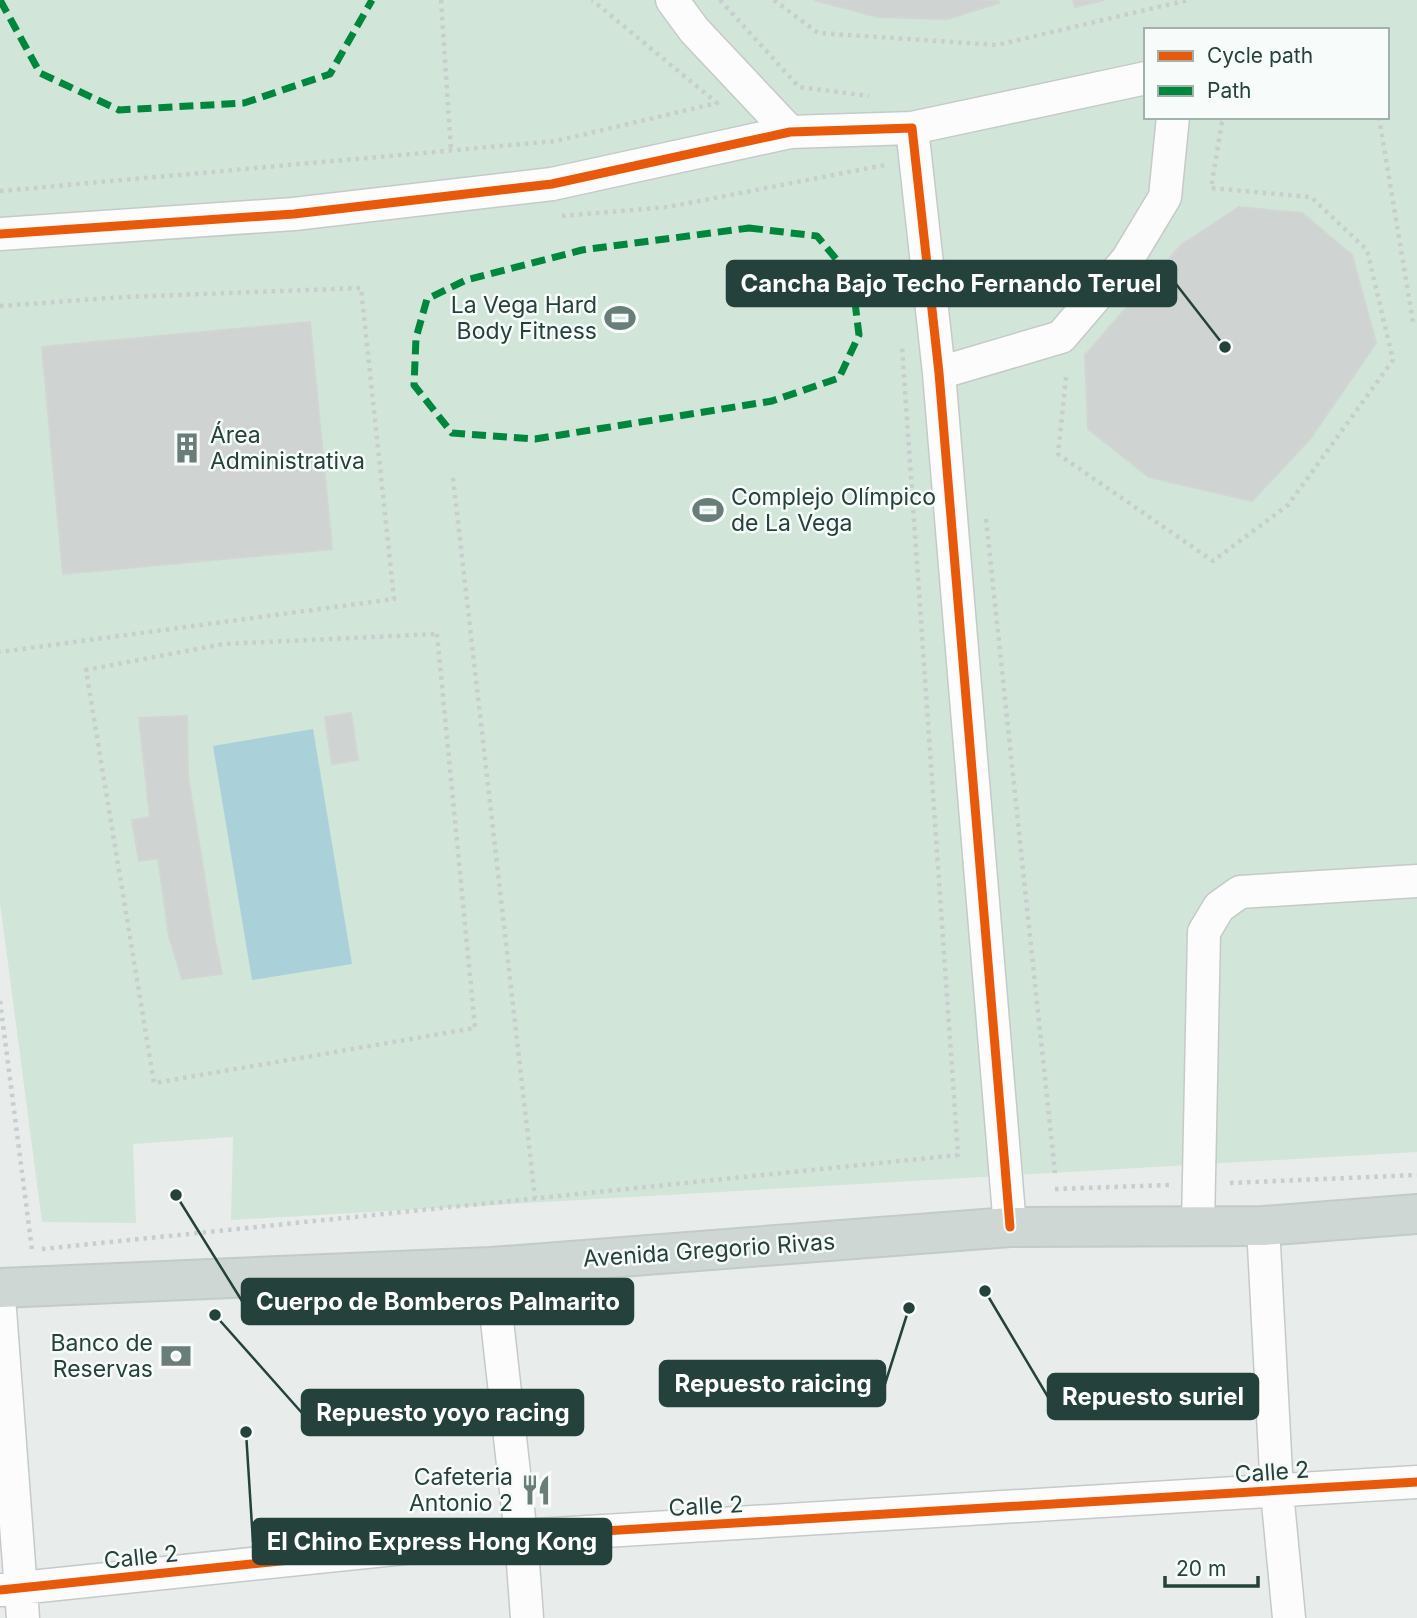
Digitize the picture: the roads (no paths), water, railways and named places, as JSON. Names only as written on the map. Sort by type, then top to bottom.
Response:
[{"type":"main road","name":"Avenida Gregorio Rivas","points":[[0,1288],[491,1267],[1010,1227],[1263,1226],[1417,1214]]},
{"type":"street","points":[[672,0],[694,30],[790,132]]},
{"type":"street","points":[[0,234],[293,214],[552,184],[790,132],[912,128],[1144,78]]},
{"type":"street","points":[[939,373],[1061,337],[1127,260],[1165,198],[1173,119]]},
{"type":"street","points":[[912,128],[939,373],[1010,1227]]},
{"type":"street","points":[[1198,1226],[1204,932],[1219,907],[1240,892],[1417,881]]},
{"type":"street","points":[[1263,1226],[1277,1492],[1289,1618]]},
{"type":"street","points":[[491,1267],[521,1536],[527,1618]]},
{"type":"street","points":[[0,1310],[15,1599]]},
{"type":"street","name":"Calle 2","points":[[15,1599],[521,1536],[1417,1482]]},
{"type":"water","points":[[313,729],[352,964],[252,980],[213,746]]},
{"type":"place","name":"La Vega Hard Body Fitness","points":[[620,318]]},
{"type":"place","name":"Cancha Bajo Techo Fernando Teruel","points":[[1225,347]]},
{"type":"place","name":"Área Administrativa","points":[[187,448]]},
{"type":"place","name":"Complejo Olímpico de La Vega","points":[[708,510]]},
{"type":"place","name":"Cuerpo de Bomberos Palmarito","points":[[176,1195]]},
{"type":"place","name":"Repuesto suriel","points":[[985,1291]]},
{"type":"place","name":"Repuesto raicing","points":[[909,1308]]},
{"type":"place","name":"Repuesto yoyo racing","points":[[215,1315]]},
{"type":"place","name":"Banco de Reservas","points":[[176,1356]]},
{"type":"place","name":"El Chino Express Hong Kong","points":[[246,1432]]},
{"type":"place","name":"Cafeteria Antonio 2","points":[[536,1490]]}]
